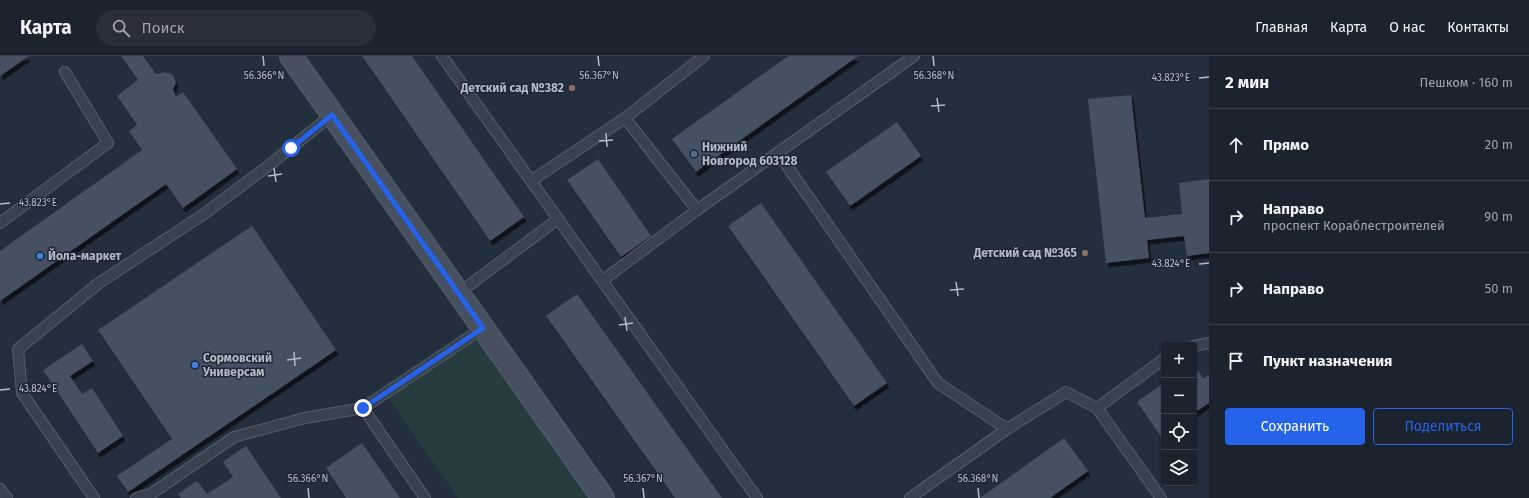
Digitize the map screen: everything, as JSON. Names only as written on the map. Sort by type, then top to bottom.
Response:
[{"type":"street","points":[[291,56],[603,498]]},
{"type":"lane","points":[[442,56],[757,498]]},
{"type":"lane","points":[[531,181],[625,118],[704,56]]},
{"type":"lane","points":[[603,280],[697,210],[914,56]]},
{"type":"lane","points":[[0,223],[108,143],[65,72]]},
{"type":"lane","points":[[94,498],[22,393],[18,349],[99,283],[204,214],[332,115]]},
{"type":"lane","points":[[625,118],[697,210]]},
{"type":"lane","points":[[778,153],[938,383],[1007,429]]},
{"type":"lane","points":[[459,293],[558,219]]},
{"type":"lane","points":[[136,498],[151,494],[234,437],[305,418],[363,408],[483,328]]},
{"type":"lane","points":[[1197,345],[1209,343]]},
{"type":"lane","points":[[1097,408],[1161,361]]},
{"type":"lane","points":[[910,498],[1007,429],[1066,392],[1097,408],[1161,498]]},
{"type":"lane","points":[[363,408],[425,498]]},
{"type":"lane","points":[[0,489],[7,498]]},
{"type":"green space","points":[[483,328],[603,498],[458,498],[385,393]]},
{"type":"building","points":[[0,56],[29,56],[0,76]]},
{"type":"building","points":[[121,56],[143,56],[156,74],[165,72],[173,75],[176,83],[173,89],[176,97],[183,92],[237,169],[183,208],[166,184],[0,301],[0,251],[142,150],[129,131],[137,125],[117,96],[138,80]]},
{"type":"building","points":[[362,56],[412,56],[524,217],[490,241]]},
{"type":"building","points":[[788,56],[858,56],[696,172],[672,139]]},
{"type":"building","points":[[1131,95],[1145,218],[1182,214],[1179,183],[1209,179],[1209,253],[1187,256],[1184,236],[1147,240],[1149,258],[1106,263],[1088,99]]},
{"type":"building","points":[[897,122],[921,156],[850,206],[826,172]]},
{"type":"building","points":[[598,159],[651,236],[621,257],[567,180]]},
{"type":"building","points":[[761,203],[887,383],[854,406],[728,226]]},
{"type":"building","points":[[252,226],[336,350],[128,492],[117,476],[172,439],[98,330]]},
{"type":"building","points":[[577,294],[722,498],[675,498],[546,316]]},
{"type":"building","points":[[82,344],[93,361],[70,376],[82,394],[92,388],[123,436],[98,453],[43,370]]},
{"type":"building","points":[[1197,369],[1203,378],[1209,375],[1209,403],[1197,411]]},
{"type":"building","points":[[1161,385],[1161,437],[1137,402]]},
{"type":"building","points":[[1064,438],[1088,471],[1050,498],[980,498]]},
{"type":"building","points":[[362,443],[400,498],[346,498],[326,468]]},
{"type":"building","points":[[246,446],[281,498],[181,498],[178,494],[197,481],[207,494],[233,477],[223,462]]},
{"type":"place","name":"Детский сад №382","points":[[572,88]]},
{"type":"place","name":"Нижний Новгород 603128","points":[[694,154]]},
{"type":"place","name":"Детский сад №365","points":[[1085,253]]},
{"type":"place","name":"Йола-маркет","points":[[40,256]]},
{"type":"place","name":"Сормовский Универсам","points":[[195,365]]},
{"type":"route","points":[[291,148],[332,115],[483,328],[363,408]]}]
